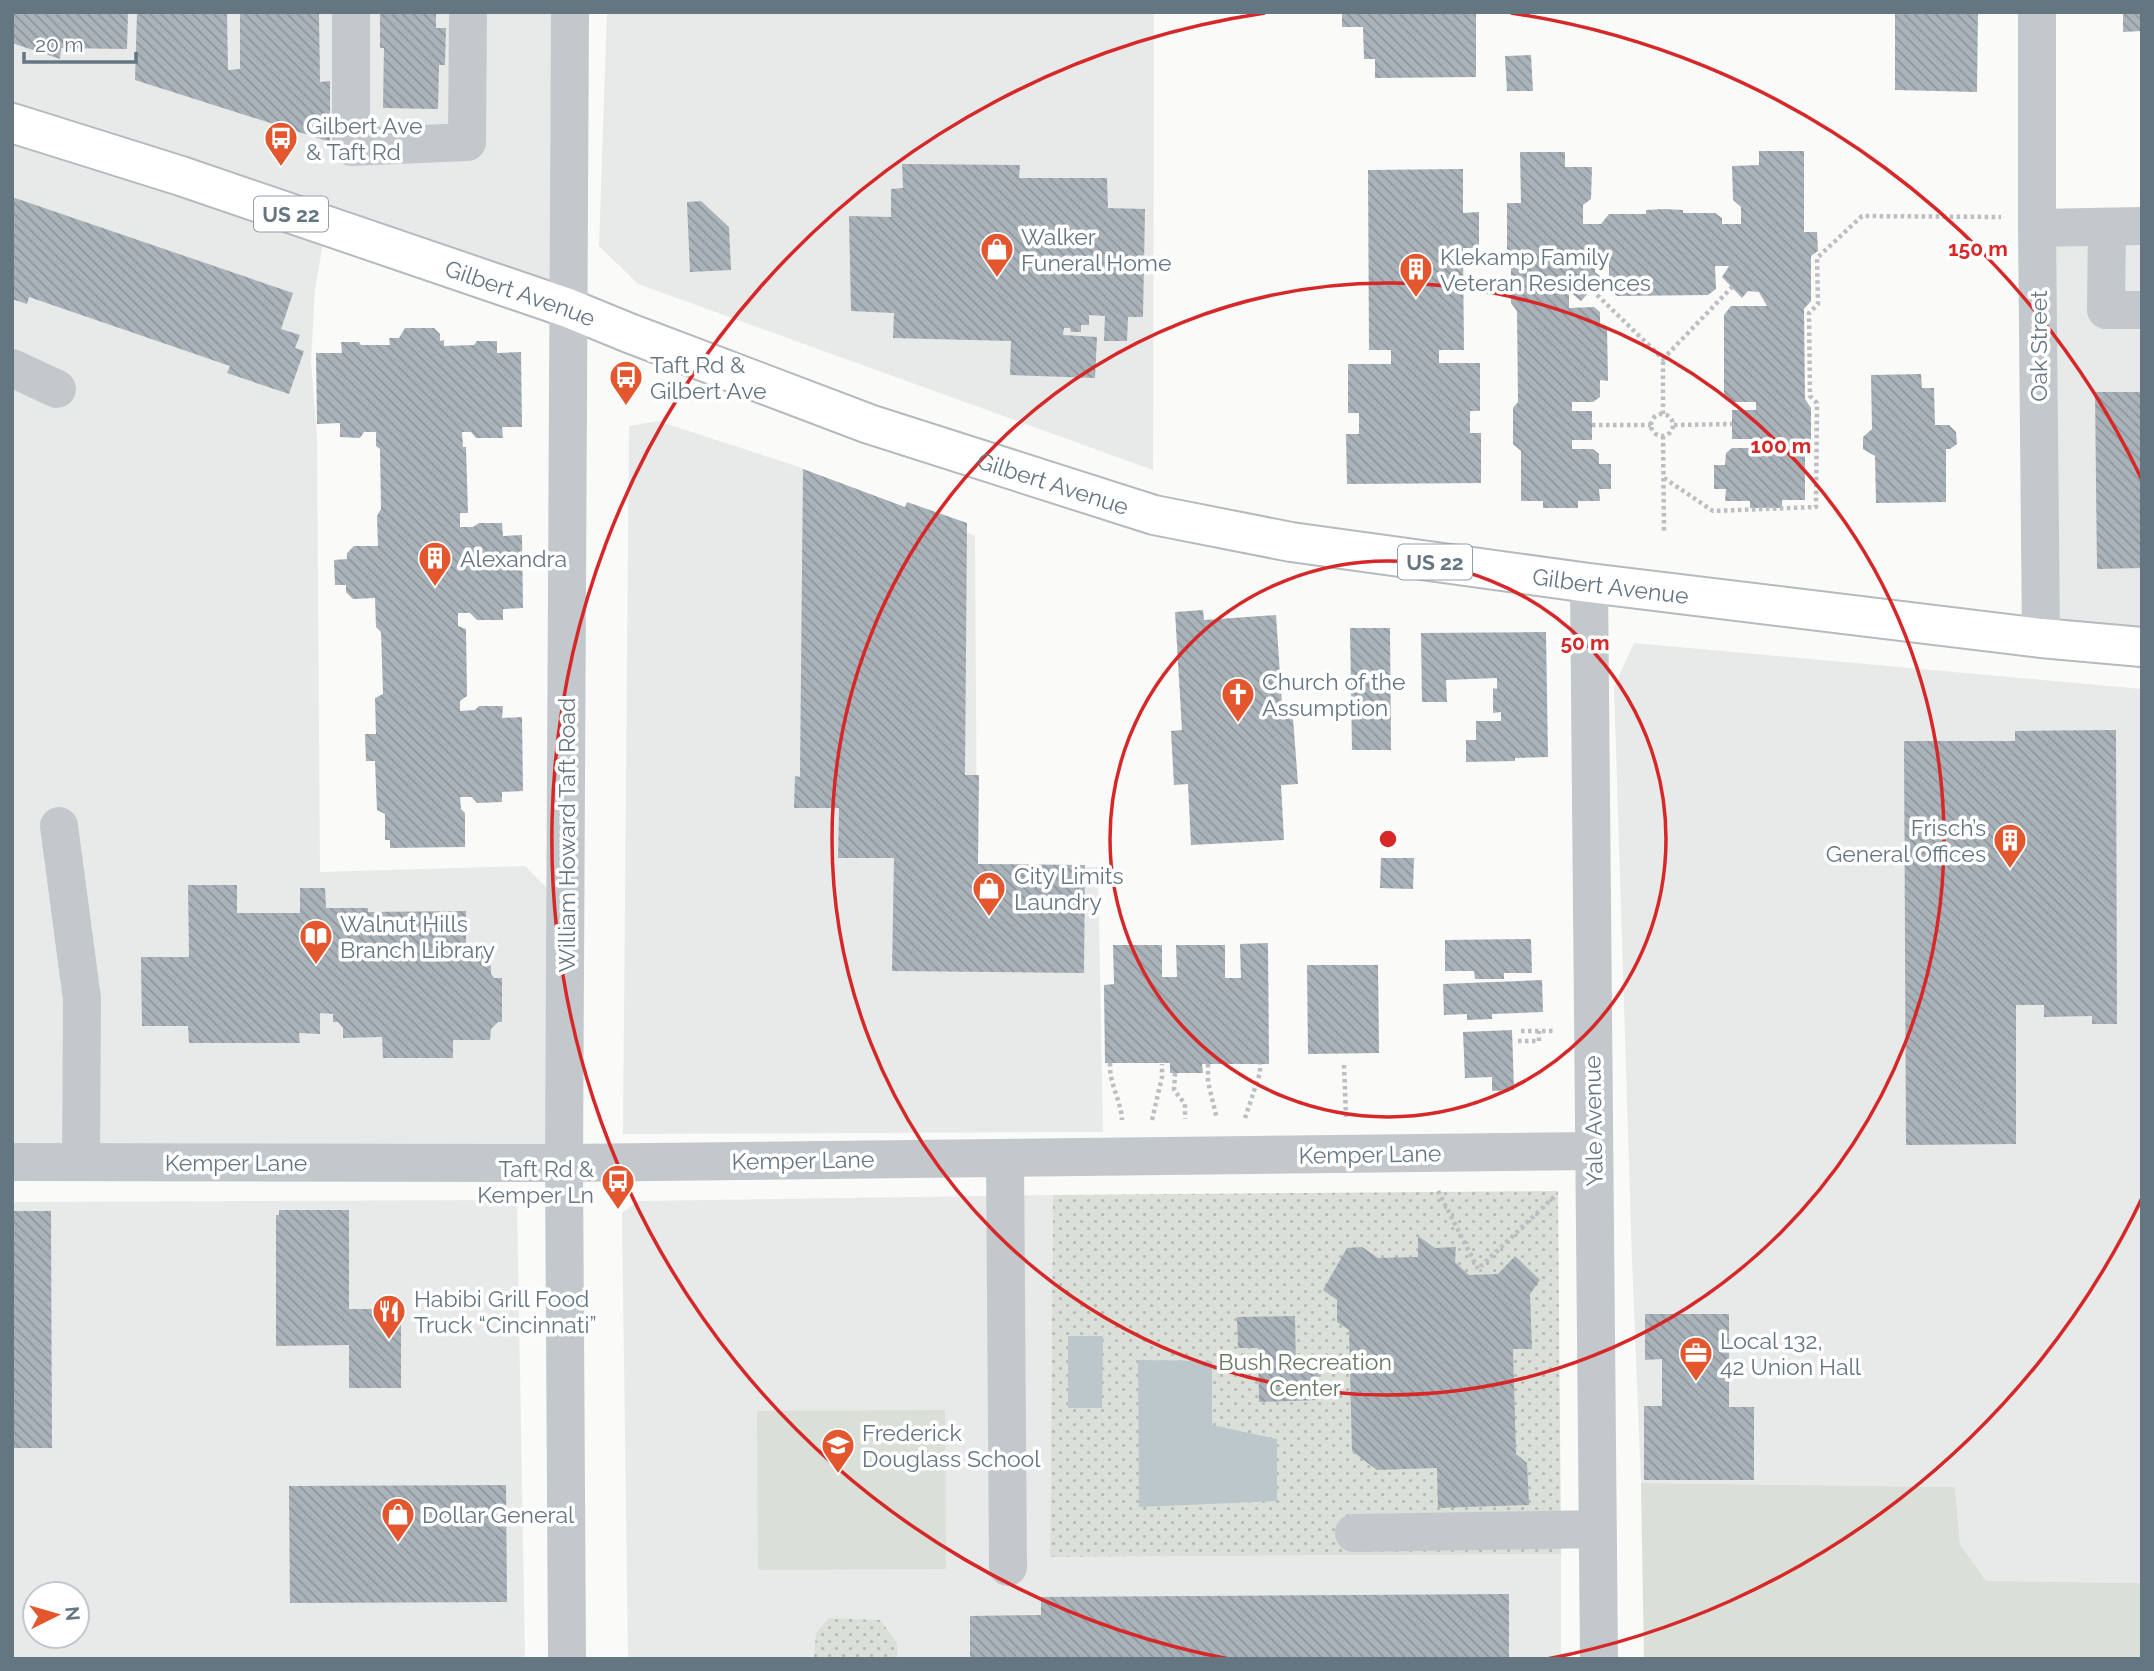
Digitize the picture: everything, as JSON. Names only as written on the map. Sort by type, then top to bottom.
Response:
[{"type":"main road","name":"Gilbert Avenue","points":[[12,123],[194,180],[568,308],[869,424],[1154,515],[1291,542],[1589,583],[2041,638],[2142,647]]},
{"type":"street","points":[[351,12],[351,147],[467,142],[468,12]]},
{"type":"street","name":"William Howard Taft Road","points":[[567,1659],[564,1163],[570,12]]},
{"type":"street","name":"Oak Street","points":[[2037,12],[2020,222],[2041,638]]},
{"type":"street","points":[[2020,222],[2124,226],[2124,310]]},
{"type":"street","points":[[12,368],[57,389]]},
{"type":"street","name":"Yale Avenue","points":[[1589,583],[1599,1659]]},
{"type":"street","points":[[59,825],[82,999],[81,1162]]},
{"type":"street","name":"Kemper Lane","points":[[12,1162],[564,1163],[1593,1151]]},
{"type":"street","points":[[1005,1158],[1008,1567]]},
{"type":"street","points":[[1354,1533],[1598,1529]]},
{"type":"path","points":[[1664,478],[1713,511],[1816,507],[1817,403],[1810,396],[1809,313],[1818,304],[1817,258],[1862,216],[2020,222]]},
{"type":"path","points":[[1663,414],[1663,359],[1732,287]]},
{"type":"path","points":[[1592,290],[1663,359]]},
{"type":"path","points":[[1663,414],[1670,416],[1674,425],[1669,434],[1663,436],[1653,432],[1651,425],[1656,415],[1663,414]]},
{"type":"path","points":[[1674,425],[1732,424]]},
{"type":"path","points":[[1592,425],[1651,425]]},
{"type":"path","points":[[1663,436],[1664,531]]},
{"type":"path","points":[[1521,1031],[1562,1031]]},
{"type":"path","points":[[1518,1041],[1539,1041],[1539,1031]]},
{"type":"path","points":[[1110,1063],[1109,1075],[1122,1110],[1122,1121]]},
{"type":"path","points":[[1152,1121],[1162,1077],[1162,1064]]},
{"type":"path","points":[[1208,1064],[1208,1082],[1217,1120]]},
{"type":"path","points":[[1244,1119],[1260,1073],[1260,1064]]},
{"type":"path","points":[[1345,1065],[1346,1118]]},
{"type":"path","points":[[1175,1073],[1174,1090],[1185,1104],[1185,1120]]},
{"type":"path","points":[[1434,1183],[1478,1269],[1564,1187]]},
{"type":"shaded area","points":[[12,12],[570,12],[568,308],[326,226],[315,289],[311,361],[317,436],[320,872],[525,866],[566,907],[564,1163],[12,1162]]},
{"type":"shaded area","points":[[607,12],[1154,12],[1153,470],[638,284],[599,246]]},
{"type":"shaded area","points":[[2142,226],[2142,647],[2041,638],[2037,228]]},
{"type":"shaded area","points":[[658,421],[796,466],[975,536],[977,867],[1098,867],[1103,1132],[623,1134],[629,426]]},
{"type":"shaded area","points":[[1634,643],[2142,689],[2142,1583],[1986,1581],[1960,1544],[1955,1487],[1641,1483],[1614,687]]},
{"type":"shaded area","name":"Frederick Douglass School","points":[[1053,1195],[1050,1557],[1561,1554],[1561,1659],[628,1659],[622,1213],[638,1201]]},
{"type":"shaded area","points":[[517,1200],[525,1659],[12,1659],[12,1202]]},
{"type":"shaded area","points":[[1068,1336],[1103,1336],[1102,1408],[1068,1408]]},
{"type":"shaded area","points":[[1138,1360],[1212,1361],[1212,1425],[1277,1439],[1277,1501],[1139,1507]]},
{"type":"green space","name":"Bush Recreation Center","points":[[1558,1191],[1561,1554],[1050,1557],[1053,1195]]},
{"type":"green space","points":[[945,1410],[946,1569],[758,1570],[757,1411]]},
{"type":"green space","points":[[1641,1483],[1955,1487],[1960,1544],[1986,1581],[2142,1583],[2142,1659],[1644,1659]]},
{"type":"green space","points":[[829,1618],[880,1620],[897,1643],[897,1659],[814,1659],[816,1633]]},
{"type":"building","points":[[12,12],[128,12],[127,49],[61,48],[60,59],[12,43]]},
{"type":"building","points":[[137,12],[227,12],[228,70],[240,69],[240,12],[319,12],[320,82],[330,81],[330,142],[135,80]]},
{"type":"building","points":[[380,12],[436,12],[436,28],[446,28],[445,65],[439,65],[438,109],[383,108],[384,48],[380,48]]},
{"type":"building","points":[[1342,12],[1476,12],[1476,77],[1375,78],[1375,59],[1364,59],[1363,27],[1342,27]]},
{"type":"building","points":[[1895,12],[1978,12],[1977,92],[1895,90]]},
{"type":"building","points":[[2123,12],[2142,12],[2142,31],[2123,32]]},
{"type":"building","points":[[1531,55],[1533,91],[1507,91],[1505,56]]},
{"type":"building","points":[[1759,151],[1804,151],[1804,232],[1817,232],[1818,251],[1811,256],[1811,301],[1804,309],[1805,399],[1811,408],[1811,443],[1805,448],[1805,500],[1782,500],[1782,508],[1750,508],[1750,501],[1725,501],[1726,489],[1714,489],[1714,465],[1725,465],[1726,453],[1732,448],[1756,448],[1756,439],[1732,439],[1732,410],[1756,410],[1756,402],[1730,402],[1724,397],[1724,315],[1731,306],[1767,306],[1759,292],[1748,291],[1742,298],[1722,277],[1729,266],[1715,266],[1716,289],[1708,295],[1617,296],[1609,290],[1609,262],[1595,262],[1595,272],[1602,278],[1581,301],[1569,291],[1569,308],[1594,307],[1600,312],[1600,327],[1607,326],[1608,381],[1600,380],[1600,397],[1593,402],[1572,402],[1572,411],[1592,411],[1592,440],[1572,440],[1572,449],[1593,449],[1599,454],[1599,464],[1611,464],[1611,489],[1599,489],[1600,501],[1578,501],[1578,508],[1543,508],[1543,501],[1521,501],[1521,451],[1513,444],[1513,408],[1518,402],[1517,311],[1511,303],[1511,256],[1507,253],[1507,203],[1521,203],[1520,152],[1565,152],[1565,167],[1592,167],[1591,199],[1583,205],[1583,224],[1601,224],[1609,214],[1646,214],[1646,210],[1664,209],[1683,210],[1683,213],[1715,213],[1722,218],[1722,224],[1741,224],[1741,207],[1733,200],[1732,166],[1759,165]]},
{"type":"building","name":"Walker Funeral Home","points":[[902,164],[1020,165],[1019,178],[1107,178],[1108,208],[1145,209],[1143,317],[1128,317],[1127,341],[1104,341],[1105,316],[1089,315],[1089,325],[1081,325],[1081,332],[1071,332],[1070,328],[1064,328],[1063,335],[1097,337],[1095,378],[1010,375],[1011,341],[893,338],[894,313],[851,311],[849,216],[891,217],[891,189],[903,188]]},
{"type":"building","name":"Klekamp Family Veteran Residences","points":[[1463,169],[1463,213],[1479,212],[1479,248],[1463,248],[1464,350],[1439,350],[1439,363],[1480,363],[1480,411],[1470,411],[1470,433],[1481,433],[1481,483],[1347,484],[1346,434],[1359,434],[1359,413],[1348,413],[1348,364],[1391,364],[1391,350],[1369,350],[1368,170]]},
{"type":"building","points":[[12,197],[293,293],[281,329],[300,335],[295,348],[304,351],[289,394],[227,373],[230,366],[29,297],[27,304],[12,299]]},
{"type":"building","points":[[701,201],[729,227],[731,270],[690,272],[687,202]]},
{"type":"building","name":"Alexandra","points":[[405,328],[434,328],[440,334],[440,341],[444,340],[444,346],[497,341],[497,353],[521,352],[522,427],[502,427],[503,438],[476,438],[471,432],[462,432],[463,447],[466,447],[468,513],[460,513],[460,527],[473,527],[479,523],[502,523],[503,536],[522,535],[523,608],[503,609],[503,620],[477,620],[470,613],[458,613],[458,626],[466,629],[467,696],[460,701],[460,711],[475,710],[479,706],[503,706],[502,718],[522,717],[523,791],[502,792],[502,802],[477,803],[472,797],[460,797],[461,809],[465,813],[465,847],[390,848],[390,840],[385,840],[385,814],[377,810],[375,761],[366,761],[365,734],[376,734],[375,698],[383,694],[381,632],[376,627],[375,598],[353,599],[346,592],[346,585],[335,585],[334,560],[347,559],[347,553],[354,546],[378,546],[377,516],[381,509],[380,449],[376,446],[376,432],[364,432],[360,438],[340,437],[340,423],[317,424],[316,353],[342,353],[341,342],[390,345],[389,338],[399,338]]},
{"type":"building","points":[[1921,374],[1922,388],[1934,388],[1935,425],[1949,425],[1956,432],[1957,444],[1946,449],[1946,502],[1876,503],[1875,456],[1863,449],[1863,437],[1872,429],[1871,375]]},
{"type":"building","points":[[2095,392],[2142,392],[2142,568],[2097,569]]},
{"type":"building","points":[[803,469],[905,507],[907,502],[967,523],[965,775],[979,775],[978,864],[1085,865],[1084,973],[892,971],[894,858],[838,858],[839,808],[794,808],[795,776],[800,777]]},
{"type":"building","name":"Church of the Assumption","points":[[1203,610],[1204,620],[1276,615],[1283,719],[1293,718],[1298,784],[1281,785],[1284,840],[1191,845],[1188,784],[1174,785],[1171,731],[1182,730],[1175,612]]},
{"type":"building","points":[[1350,628],[1390,628],[1391,750],[1352,750]]},
{"type":"building","points":[[1546,632],[1548,757],[1466,762],[1466,740],[1476,740],[1476,721],[1501,721],[1501,712],[1493,713],[1493,688],[1497,689],[1497,678],[1446,680],[1447,702],[1422,702],[1421,633]]},
{"type":"building","name":"Frisch’s General Offices","points":[[2116,730],[2117,1024],[2092,1024],[2092,1016],[2044,1017],[2044,1005],[2016,1005],[2016,1144],[1906,1145],[1904,741],[2015,741],[2015,731]]},
{"type":"building","points":[[1381,858],[1414,858],[1413,889],[1380,888]]},
{"type":"building","name":"Walnut Hills Branch Library","points":[[188,885],[237,885],[237,913],[300,913],[300,888],[325,888],[326,908],[368,908],[368,912],[466,911],[466,948],[490,948],[491,974],[494,978],[502,978],[502,1022],[498,1022],[491,1029],[490,1040],[453,1040],[453,1058],[383,1058],[382,1037],[343,1038],[343,1028],[338,1022],[333,1022],[333,1014],[320,1013],[320,1034],[299,1033],[300,1043],[189,1043],[188,1026],[142,1026],[141,957],[189,957]]},
{"type":"building","points":[[1531,939],[1532,973],[1504,973],[1504,979],[1475,979],[1474,971],[1445,971],[1445,940]]},
{"type":"building","points":[[1268,943],[1269,1064],[1202,1064],[1203,1073],[1170,1073],[1170,1063],[1105,1063],[1104,985],[1114,984],[1113,945],[1162,945],[1162,977],[1177,977],[1176,945],[1225,945],[1225,978],[1241,978],[1240,944]]},
{"type":"building","points":[[1307,965],[1378,965],[1379,1053],[1308,1054]]},
{"type":"building","points":[[1542,980],[1543,1012],[1492,1014],[1492,1019],[1467,1020],[1467,1014],[1444,1015],[1443,984]]},
{"type":"building","points":[[1512,1030],[1514,1090],[1492,1091],[1492,1077],[1465,1078],[1463,1032]]},
{"type":"building","points":[[279,1210],[349,1210],[349,1309],[401,1309],[401,1388],[349,1388],[349,1345],[276,1346],[276,1215],[279,1215]]},
{"type":"building","points":[[12,1211],[51,1211],[52,1448],[12,1448]]},
{"type":"building","points":[[1418,1236],[1435,1248],[1456,1247],[1455,1262],[1469,1275],[1498,1274],[1515,1256],[1540,1280],[1530,1294],[1532,1349],[1513,1349],[1516,1454],[1527,1463],[1529,1505],[1438,1508],[1437,1468],[1377,1470],[1352,1451],[1349,1330],[1337,1322],[1337,1300],[1323,1290],[1347,1248],[1362,1247],[1378,1258],[1418,1257]]},
{"type":"building","name":"Local 132, 42 Union Hall","points":[[1645,1314],[1729,1314],[1729,1407],[1754,1407],[1754,1480],[1644,1480],[1644,1406],[1662,1406],[1662,1359],[1645,1360]]},
{"type":"building","points":[[1295,1316],[1296,1369],[1318,1368],[1318,1400],[1259,1402],[1258,1348],[1238,1348],[1237,1317]]},
{"type":"building","name":"Dollar General","points":[[506,1485],[507,1602],[290,1603],[289,1486]]},
{"type":"building","points":[[1509,1594],[1509,1659],[970,1659],[970,1616],[1041,1615],[1041,1597]]},
{"type":"place","name":"Gilbert Ave & Taft Rd","points":[[281,168]]},
{"type":"place","name":"Walker Funeral Home","points":[[997,279]]},
{"type":"place","name":"Klekamp Family Veteran Residences","points":[[1416,299]]},
{"type":"place","name":"Taft Rd & Gilbert Ave","points":[[626,407]]},
{"type":"place","name":"Alexandra","points":[[435,588]]},
{"type":"place","name":"Church of the Assumption","points":[[1238,724]]},
{"type":"place","name":"Frisch’s General Offices","points":[[2010,870]]},
{"type":"place","name":"City Limits Laundry","points":[[989,918]]},
{"type":"place","name":"Walnut Hills Branch Library","points":[[316,966]]},
{"type":"place","name":"Taft Rd & Kemper Ln","points":[[618,1211]]},
{"type":"place","name":"Habibi Grill Food Truck “Cincinnati”","points":[[389,1341]]},
{"type":"place","name":"Local 132, 42 Union Hall","points":[[1696,1383]]},
{"type":"place","name":"Frederick Douglass School","points":[[838,1475]]},
{"type":"place","name":"Dollar General","points":[[398,1544]]}]
